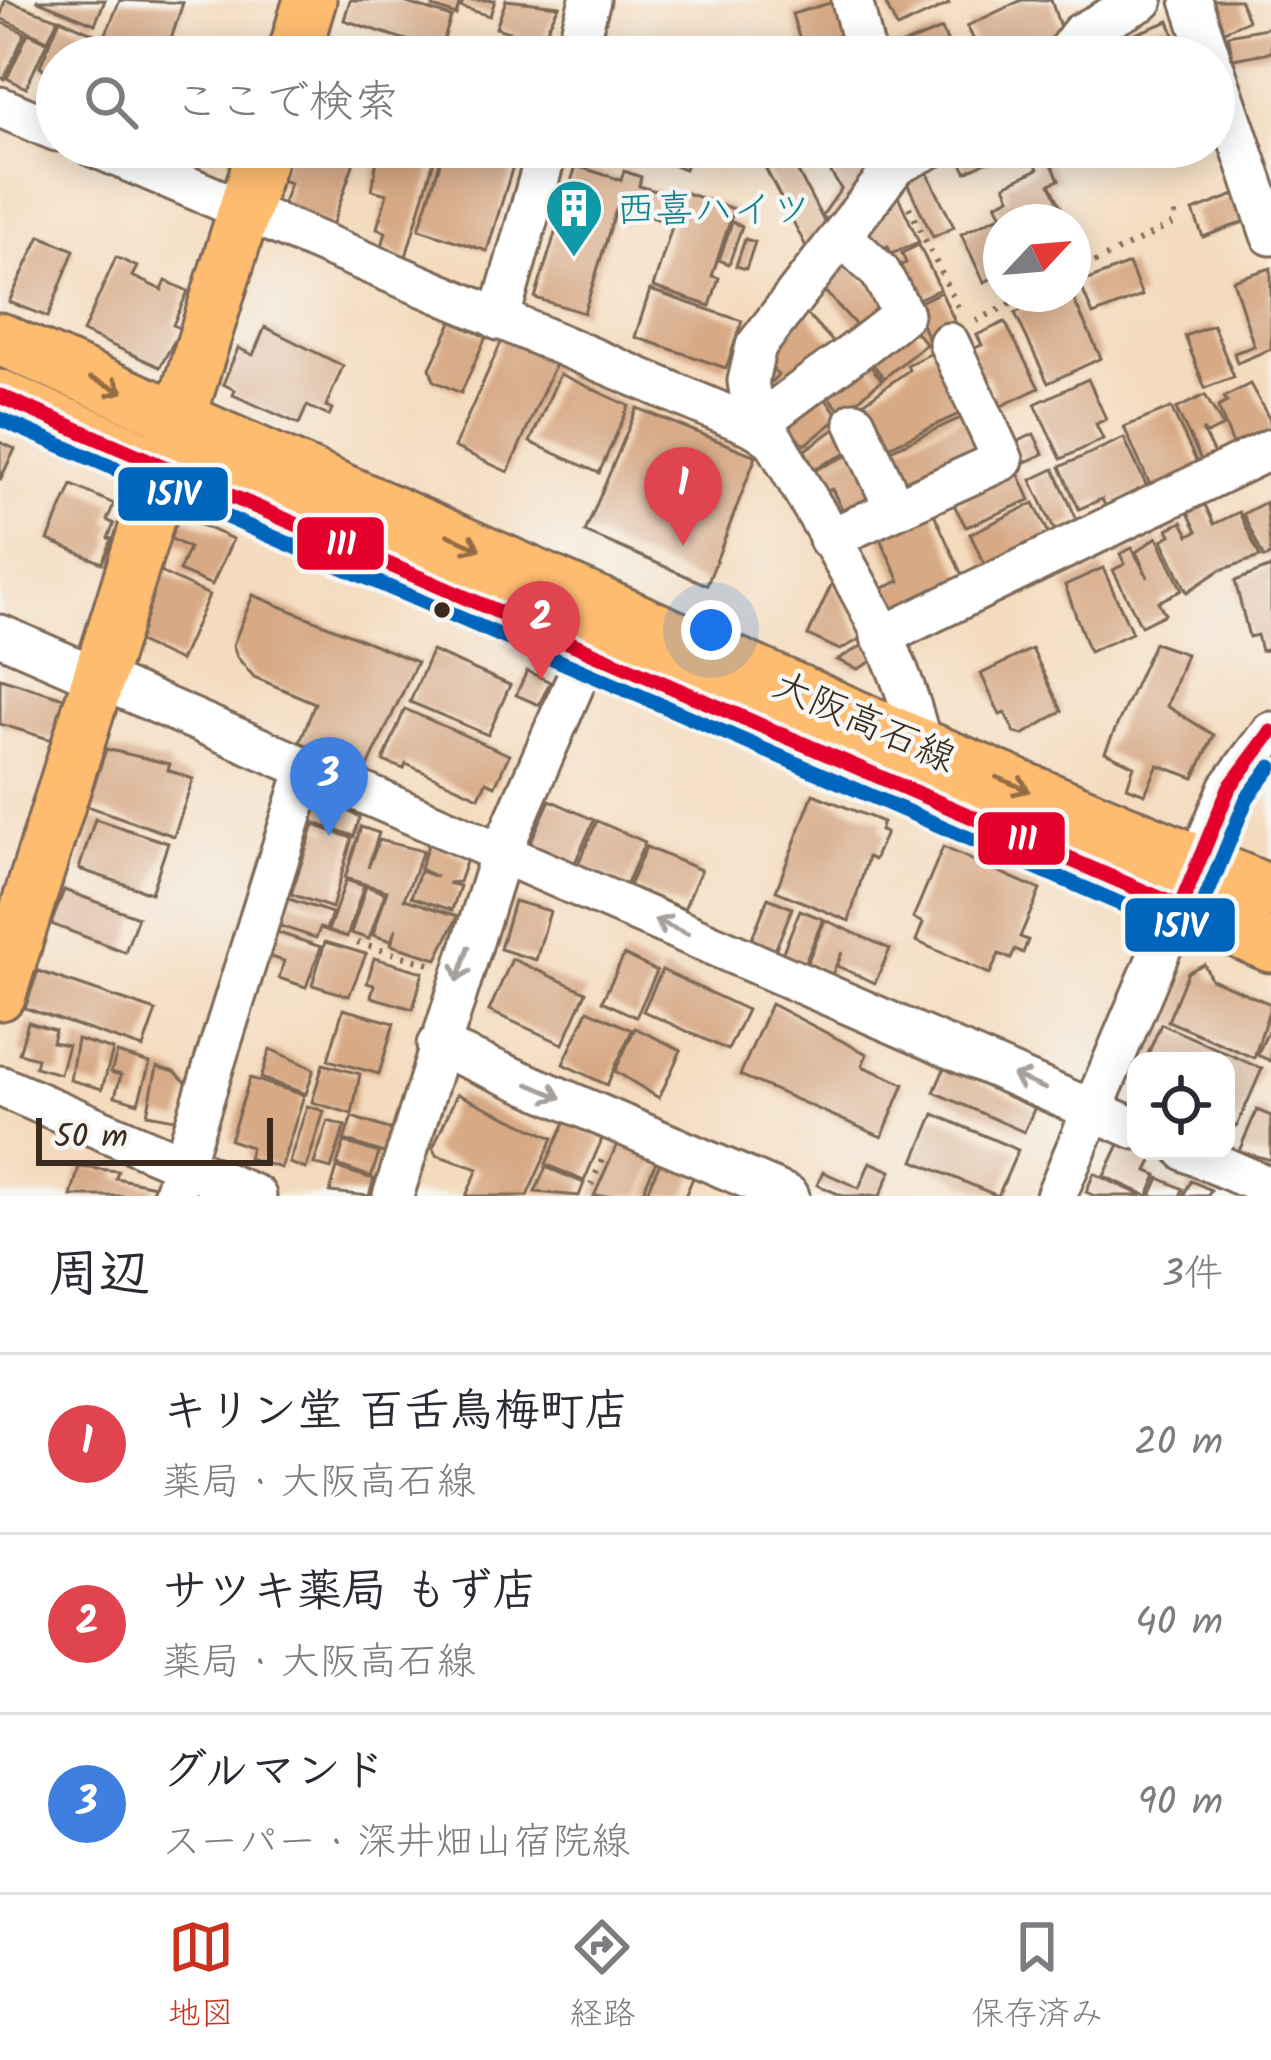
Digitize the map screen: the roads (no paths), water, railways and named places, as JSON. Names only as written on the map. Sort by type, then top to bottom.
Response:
[{"type":"main road","points":[[0,994],[257,168]]},
{"type":"main road","name":"大阪高石線","points":[[0,339],[921,745],[1189,885],[1271,946]]},
{"type":"main road","name":"大阪高石線","points":[[0,396],[589,650],[1189,885],[1271,892]]},
{"type":"street","points":[[580,36],[590,0]]},
{"type":"street","points":[[852,0],[861,36]]},
{"type":"street","points":[[1079,36],[1143,0]]},
{"type":"street","points":[[1191,0],[1203,36]]},
{"type":"street","points":[[0,107],[36,122]]},
{"type":"street","points":[[1235,130],[1271,235]]},
{"type":"street","points":[[144,168],[754,427],[774,440],[881,637],[913,706],[921,745]]},
{"type":"street","points":[[499,320],[542,168]]},
{"type":"street","points":[[754,427],[748,380],[756,346],[844,238],[888,168]]},
{"type":"street","points":[[754,427],[826,368],[847,362],[903,314],[880,272],[844,238]]},
{"type":"street","points":[[829,539],[1004,460],[949,343]]},
{"type":"street","points":[[855,422],[895,509]]},
{"type":"street","points":[[881,637],[1271,449]]},
{"type":"street","points":[[0,635],[1127,1125]]},
{"type":"street","points":[[393,1196],[459,973],[501,854],[589,650]]},
{"type":"street","points":[[1056,1196],[1229,788],[1251,752],[1271,732]]},
{"type":"street","points":[[178,1180],[307,768]]},
{"type":"street","points":[[437,1045],[789,1196]]},
{"type":"street","points":[[0,1086],[178,1180],[256,1196]]},
{"type":"street","points":[[1207,1160],[1271,1188]]},
{"type":"place","name":"西喜ハイツ","points":[[574,259]]},
{"type":"place","name":"キリン堂 百舌鳥梅町店","points":[[683,546]]},
{"type":"place","name":"サツキ薬局 もず店","points":[[541,680]]},
{"type":"place","name":"グルマンド","points":[[329,836]]}]
